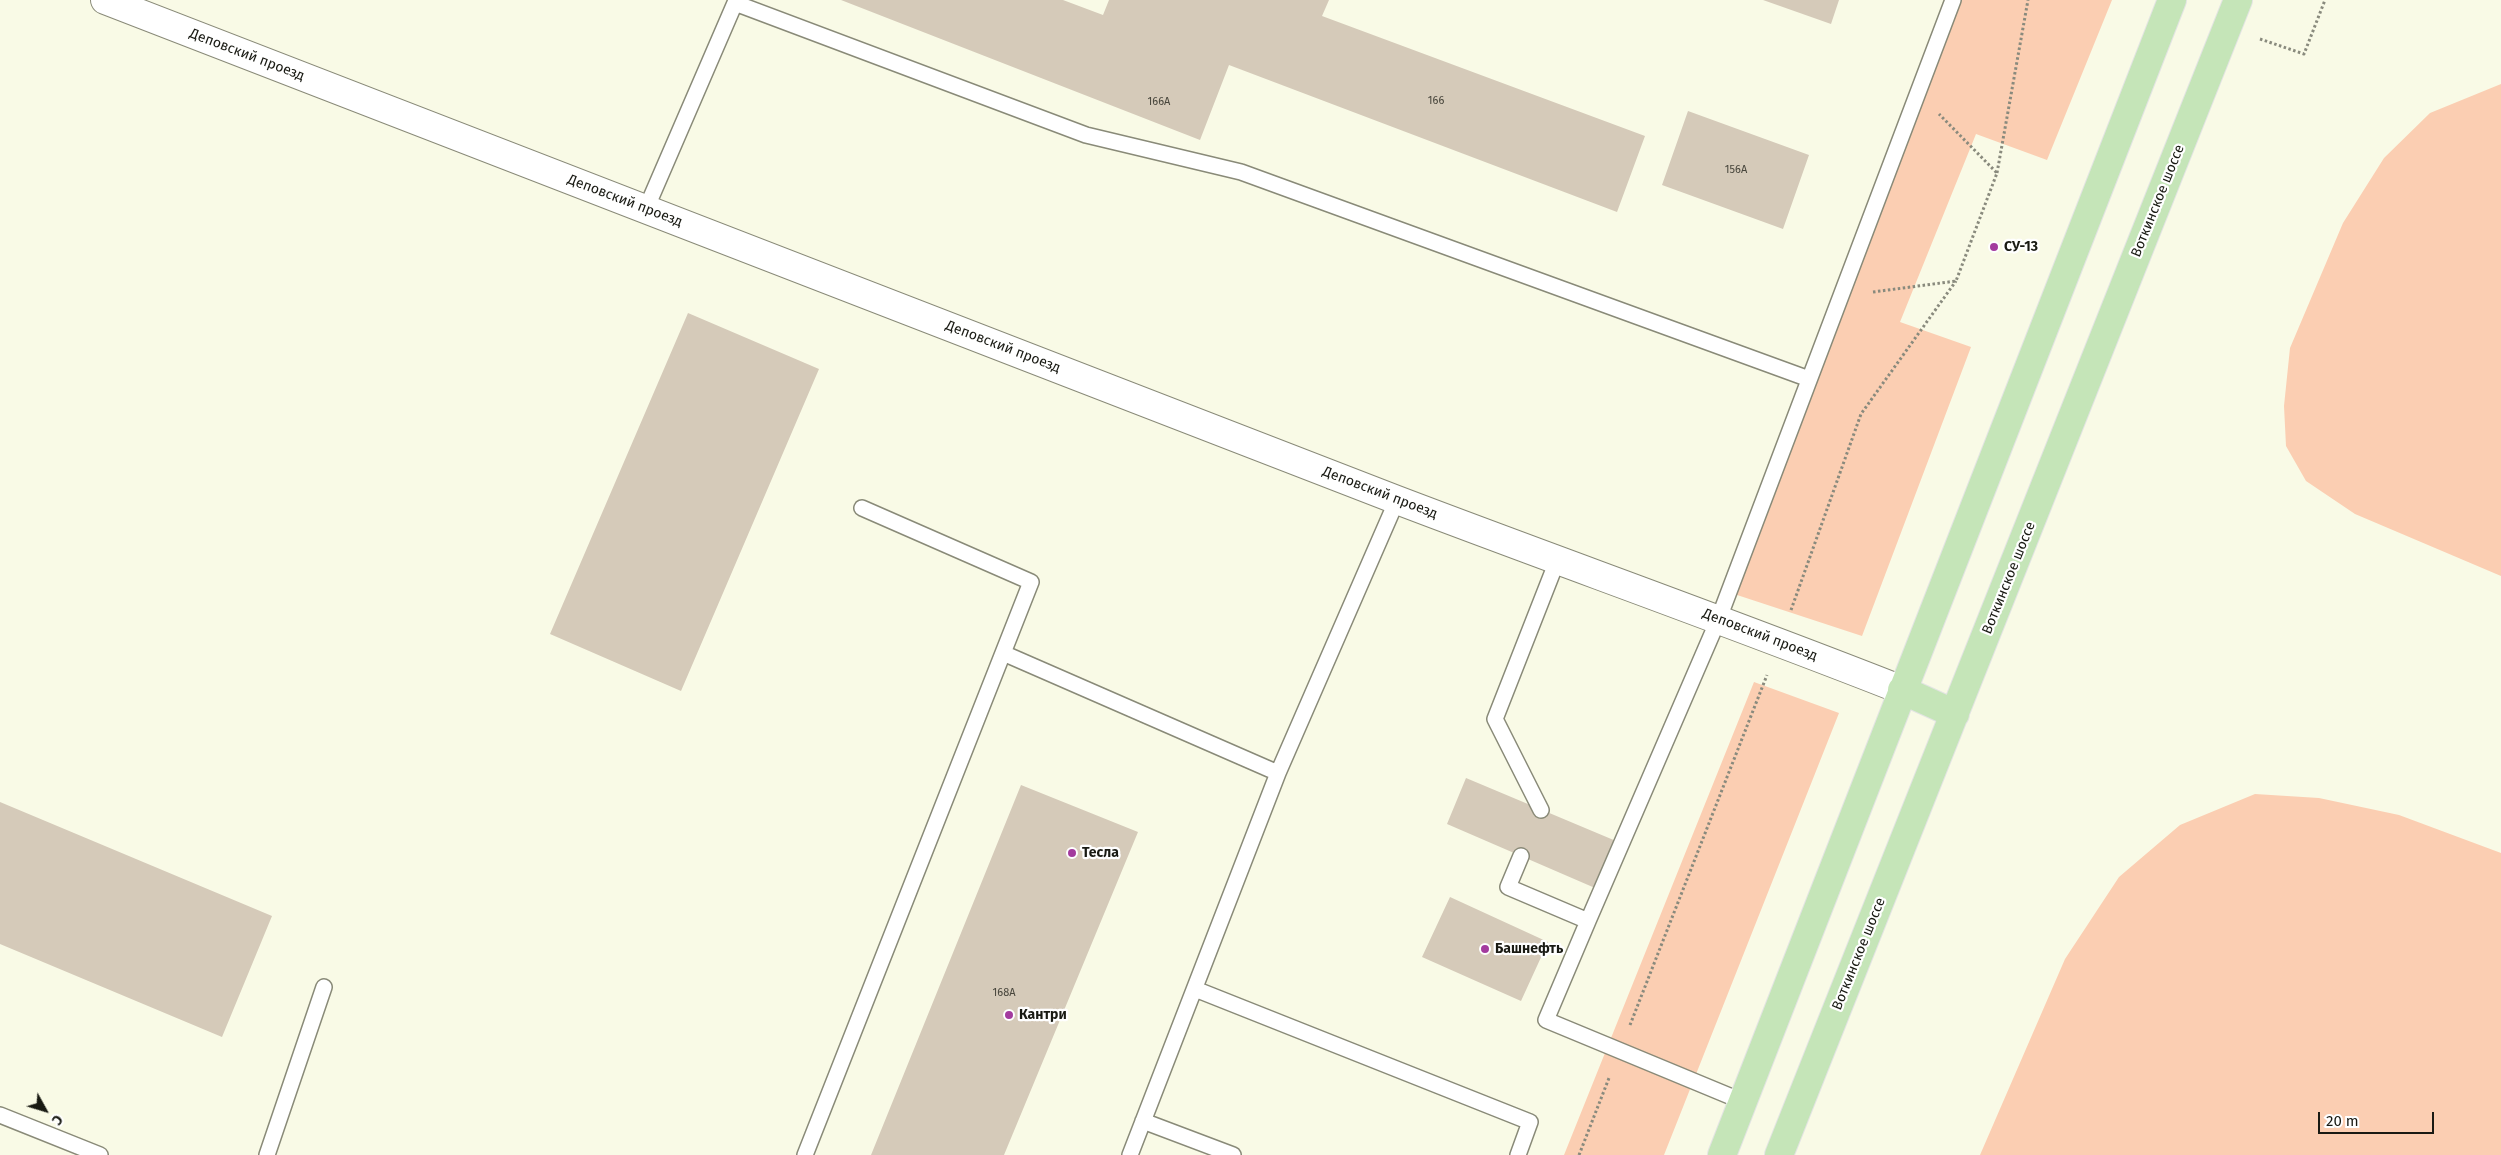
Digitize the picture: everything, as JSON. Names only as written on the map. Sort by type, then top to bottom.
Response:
[{"type":"main road","points":[[1722,1155],[2172,0]]},
{"type":"main road","name":"Воткинское шоссе","points":[[1780,1155],[2238,0]]},
{"type":"main road","points":[[1902,690],[1954,714]]},
{"type":"street","name":"Деповский проезд","points":[[104,0],[1397,500],[1557,561],[1719,618],[1902,690]]},
{"type":"lane","points":[[1744,1102],[1546,1020],[1719,618],[1953,0]]},
{"type":"lane","points":[[646,209],[735,4],[1086,135],[1241,172],[1809,379]]},
{"type":"lane","points":[[1130,1155],[1278,773],[1397,500]]},
{"type":"lane","points":[[805,1155],[1031,582],[862,508]]},
{"type":"lane","points":[[1541,810],[1496,719],[1557,561]]},
{"type":"lane","points":[[1003,653],[1278,773]]},
{"type":"lane","points":[[1521,856],[1508,887],[1588,921]]},
{"type":"lane","points":[[267,1155],[324,987]]},
{"type":"lane","points":[[1195,988],[1530,1122],[1518,1155]]},
{"type":"lane","points":[[0,1115],[100,1155]]},
{"type":"lane","points":[[1143,1121],[1234,1155]]},
{"type":"path","points":[[1579,1155],[1780,642],[1862,414],[1956,280],[1997,173],[2028,0]]},
{"type":"path","points":[[1918,92],[1997,173]]},
{"type":"path","points":[[1841,297],[1956,280]]},
{"type":"shaded area","points":[[1956,0],[2112,0],[2047,160],[1976,134],[1900,322],[1971,347],[1862,636],[1734,594]]},
{"type":"shaded area","points":[[2501,84],[2501,576],[2355,514],[2306,481],[2286,446],[2284,406],[2290,348],[2343,223],[2384,158],[2430,113]]},
{"type":"shaded area","points":[[1754,682],[1839,713],[1664,1155],[1564,1155]]},
{"type":"shaded area","points":[[2255,794],[2319,798],[2399,815],[2501,853],[2501,1155],[1980,1155],[2065,959],[2119,877],[2180,825]]},
{"type":"building","points":[[841,0],[1063,0],[1103,15],[1109,0],[1329,0],[1322,16],[1645,136],[1617,212],[1229,65],[1200,140]]},
{"type":"building","points":[[1763,0],[1839,0],[1831,24]]},
{"type":"building","points":[[1688,111],[1809,155],[1783,229],[1662,185]]},
{"type":"building","points":[[688,313],[819,369],[681,691],[550,634]]},
{"type":"building","points":[[1466,778],[1616,841],[1595,888],[1447,824]]},
{"type":"building","points":[[1021,785],[1138,832],[1004,1155],[871,1155]]},
{"type":"building","points":[[0,802],[272,916],[222,1037],[0,944]]},
{"type":"building","name":"Башнефть","points":[[1450,897],[1548,942],[1521,1001],[1422,957]]},
{"type":"place","name":"СУ-13","points":[[1994,247]]},
{"type":"place","name":"Тесла","points":[[1072,853]]},
{"type":"place","name":"Башнефть","points":[[1485,949]]},
{"type":"place","name":"Кантри","points":[[1009,1015]]}]
